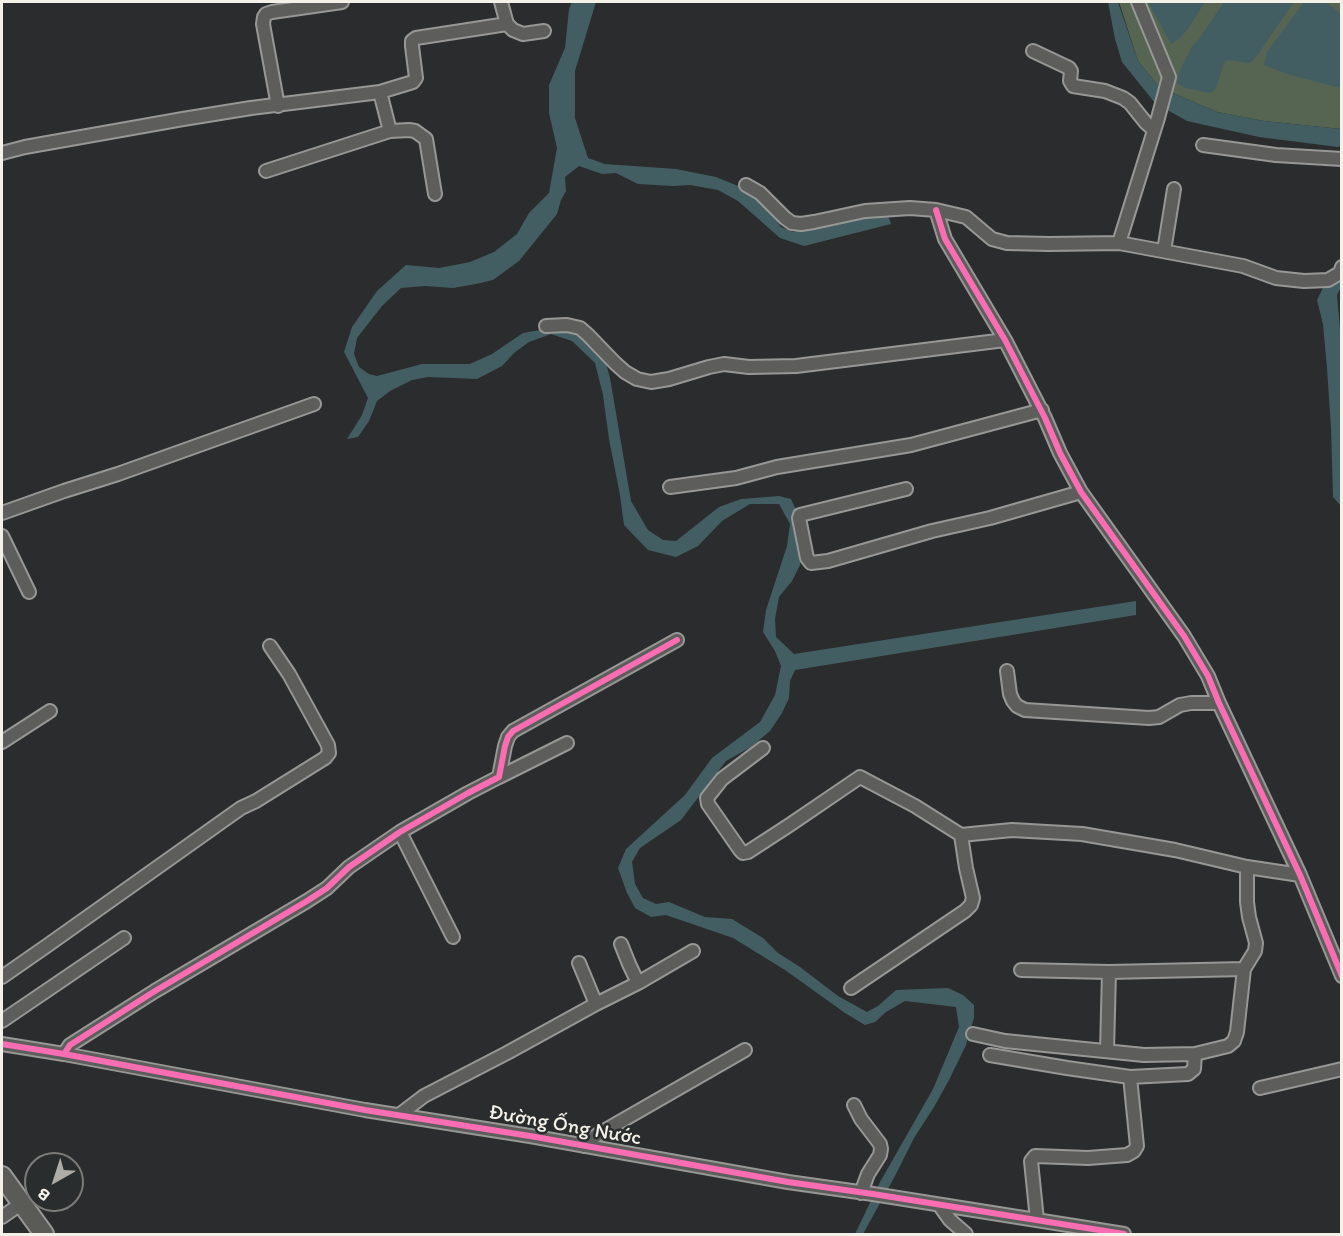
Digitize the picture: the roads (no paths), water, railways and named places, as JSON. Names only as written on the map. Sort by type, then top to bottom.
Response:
[{"type":"main road","points":[[2,1176],[44,1234]]},
{"type":"street","points":[[278,106],[263,24],[264,17],[272,12],[342,2]]},
{"type":"street","points":[[501,2],[507,24],[513,30],[523,34],[544,32]]},
{"type":"street","points":[[1119,243],[1169,77],[1138,2]]},
{"type":"street","points":[[2,153],[183,118],[380,92],[413,82],[416,78],[412,46],[412,41],[416,38],[507,24]]},
{"type":"street","points":[[1033,51],[1069,68],[1070,81],[1073,86],[1105,91],[1123,98],[1146,123],[1156,124]]},
{"type":"street","points":[[380,92],[390,131]]},
{"type":"street","points":[[266,171],[390,131],[409,130],[415,131],[426,139],[435,194]]},
{"type":"street","points":[[1203,145],[1276,155],[1341,159]]},
{"type":"street","points":[[746,184],[760,193],[792,223],[814,222],[865,211],[909,208],[936,210],[966,217],[992,238],[1007,243],[1119,243],[1243,266],[1276,278],[1304,281],[1328,280],[1340,273],[1341,267]]},
{"type":"street","points":[[1164,251],[1174,189]]},
{"type":"street","points":[[936,210],[945,239],[1005,340],[1081,492],[1184,636],[1209,676],[1219,703],[1300,875],[1341,976]]},
{"type":"street","points":[[546,326],[580,328],[625,372],[637,379],[651,382],[669,380],[724,364],[749,367],[796,366],[1005,340]]},
{"type":"street","points":[[2,513],[314,404]]},
{"type":"street","points":[[670,487],[736,478],[777,467],[911,445],[1042,410]]},
{"type":"street","points":[[906,489],[800,515],[807,558],[811,563],[817,564],[1081,492]]},
{"type":"street","points":[[2,536],[29,592]]},
{"type":"street","points":[[499,777],[505,746],[513,731],[677,640]]},
{"type":"street","points":[[2,977],[241,808],[325,758],[329,753],[328,745],[289,674],[270,646]]},
{"type":"street","points":[[1007,671],[1012,701],[1026,710],[1149,718],[1159,717],[1180,705],[1219,703]]},
{"type":"street","points":[[2,742],[50,711]]},
{"type":"street","points":[[64,1054],[70,1045],[327,888],[349,867],[400,832],[468,793],[567,743]]},
{"type":"street","points":[[763,748],[722,778],[707,798],[708,804],[743,853],[782,830],[860,777],[915,806],[961,835],[1012,830],[1082,834],[1175,850],[1247,867],[1300,875]]},
{"type":"street","points":[[400,832],[453,937]]},
{"type":"street","points":[[851,987],[971,905],[973,898],[961,835]]},
{"type":"street","points":[[973,1035],[1005,1041],[1144,1055],[1195,1054],[1228,1046],[1234,1041],[1237,1032],[1244,969],[1255,951],[1256,944],[1246,902],[1247,867]]},
{"type":"street","points":[[2,1021],[124,938]]},
{"type":"street","points":[[621,944],[638,983]]},
{"type":"street","points":[[399,1115],[424,1096],[638,983],[693,951]]},
{"type":"street","points":[[579,963],[596,1004]]},
{"type":"street","points":[[1021,970],[1109,972],[1244,969]]},
{"type":"street","points":[[1107,1052],[1109,972]]},
{"type":"street","name":"Đường Ống Nước","points":[[2,1044],[788,1182],[1124,1234]]},
{"type":"street","points":[[584,1146],[597,1135],[745,1050]]},
{"type":"street","points":[[990,1055],[1130,1077],[1188,1074],[1194,1069],[1195,1054]]},
{"type":"street","points":[[1260,1088],[1341,1068]]},
{"type":"street","points":[[1037,1220],[1031,1161],[1035,1156],[1088,1158],[1127,1155],[1134,1151],[1137,1146],[1130,1077]]},
{"type":"street","points":[[854,1105],[881,1149],[880,1155],[868,1174],[867,1193]]},
{"type":"street","points":[[2,1217],[22,1203]]},
{"type":"street","points":[[940,1206],[950,1220],[966,1234]]},
{"type":"water","points":[[572,2],[596,2],[575,71],[575,118],[588,158],[605,164],[676,169],[716,177],[748,190],[781,227],[793,232],[888,215],[891,224],[804,246],[780,238],[738,201],[718,190],[690,185],[638,184],[616,173],[602,174],[579,166],[565,177],[566,191],[557,214],[519,261],[493,280],[453,288],[425,286],[401,288],[382,306],[357,338],[354,354],[359,367],[377,376],[422,364],[470,364],[492,354],[523,333],[552,328],[579,332],[604,356],[610,378],[631,501],[648,530],[663,540],[676,541],[719,507],[741,499],[779,496],[791,499],[797,512],[801,550],[800,565],[792,581],[779,597],[775,619],[776,637],[794,654],[1136,601],[1136,615],[795,670],[790,681],[789,698],[770,731],[751,747],[726,761],[681,820],[640,848],[632,862],[635,884],[643,898],[656,904],[669,902],[705,917],[732,919],[763,938],[778,953],[838,996],[867,1012],[878,1006],[896,990],[948,988],[963,995],[974,1005],[974,1018],[966,1045],[949,1080],[914,1138],[863,1234],[855,1234],[880,1182],[933,1089],[959,1027],[956,1007],[905,1001],[886,1012],[875,1022],[865,1025],[785,970],[733,938],[666,915],[651,917],[635,908],[618,868],[626,849],[685,795],[712,758],[760,722],[775,695],[781,666],[763,632],[766,610],[787,546],[790,524],[779,504],[750,504],[722,521],[698,546],[676,557],[648,550],[624,525],[603,395],[595,363],[572,341],[551,334],[529,342],[502,366],[477,379],[428,377],[412,380],[390,391],[377,401],[369,421],[358,437],[347,439],[362,415],[368,398],[344,352],[352,327],[377,291],[406,265],[439,268],[470,262],[494,252],[517,234],[529,213],[549,193],[557,148],[549,113],[549,85],[565,48],[569,9]]},
{"type":"water","points":[[1108,2],[1118,2],[1138,61],[1159,87],[1217,112],[1264,121],[1341,129],[1341,146],[1259,137],[1187,121],[1155,103],[1122,62]]},
{"type":"water","points":[[1148,2],[1205,2],[1188,29],[1171,44]]},
{"type":"water","points":[[1224,2],[1294,2],[1250,63],[1226,60],[1215,90],[1210,93],[1185,88],[1177,83],[1179,72],[1192,46]]},
{"type":"water","points":[[1304,2],[1326,2],[1341,14],[1341,88],[1290,75],[1264,65],[1267,52]]},
{"type":"water","points":[[1341,278],[1341,287],[1337,295],[1342,353],[1341,506],[1333,497],[1327,368],[1323,324],[1317,300],[1324,286]]}]
